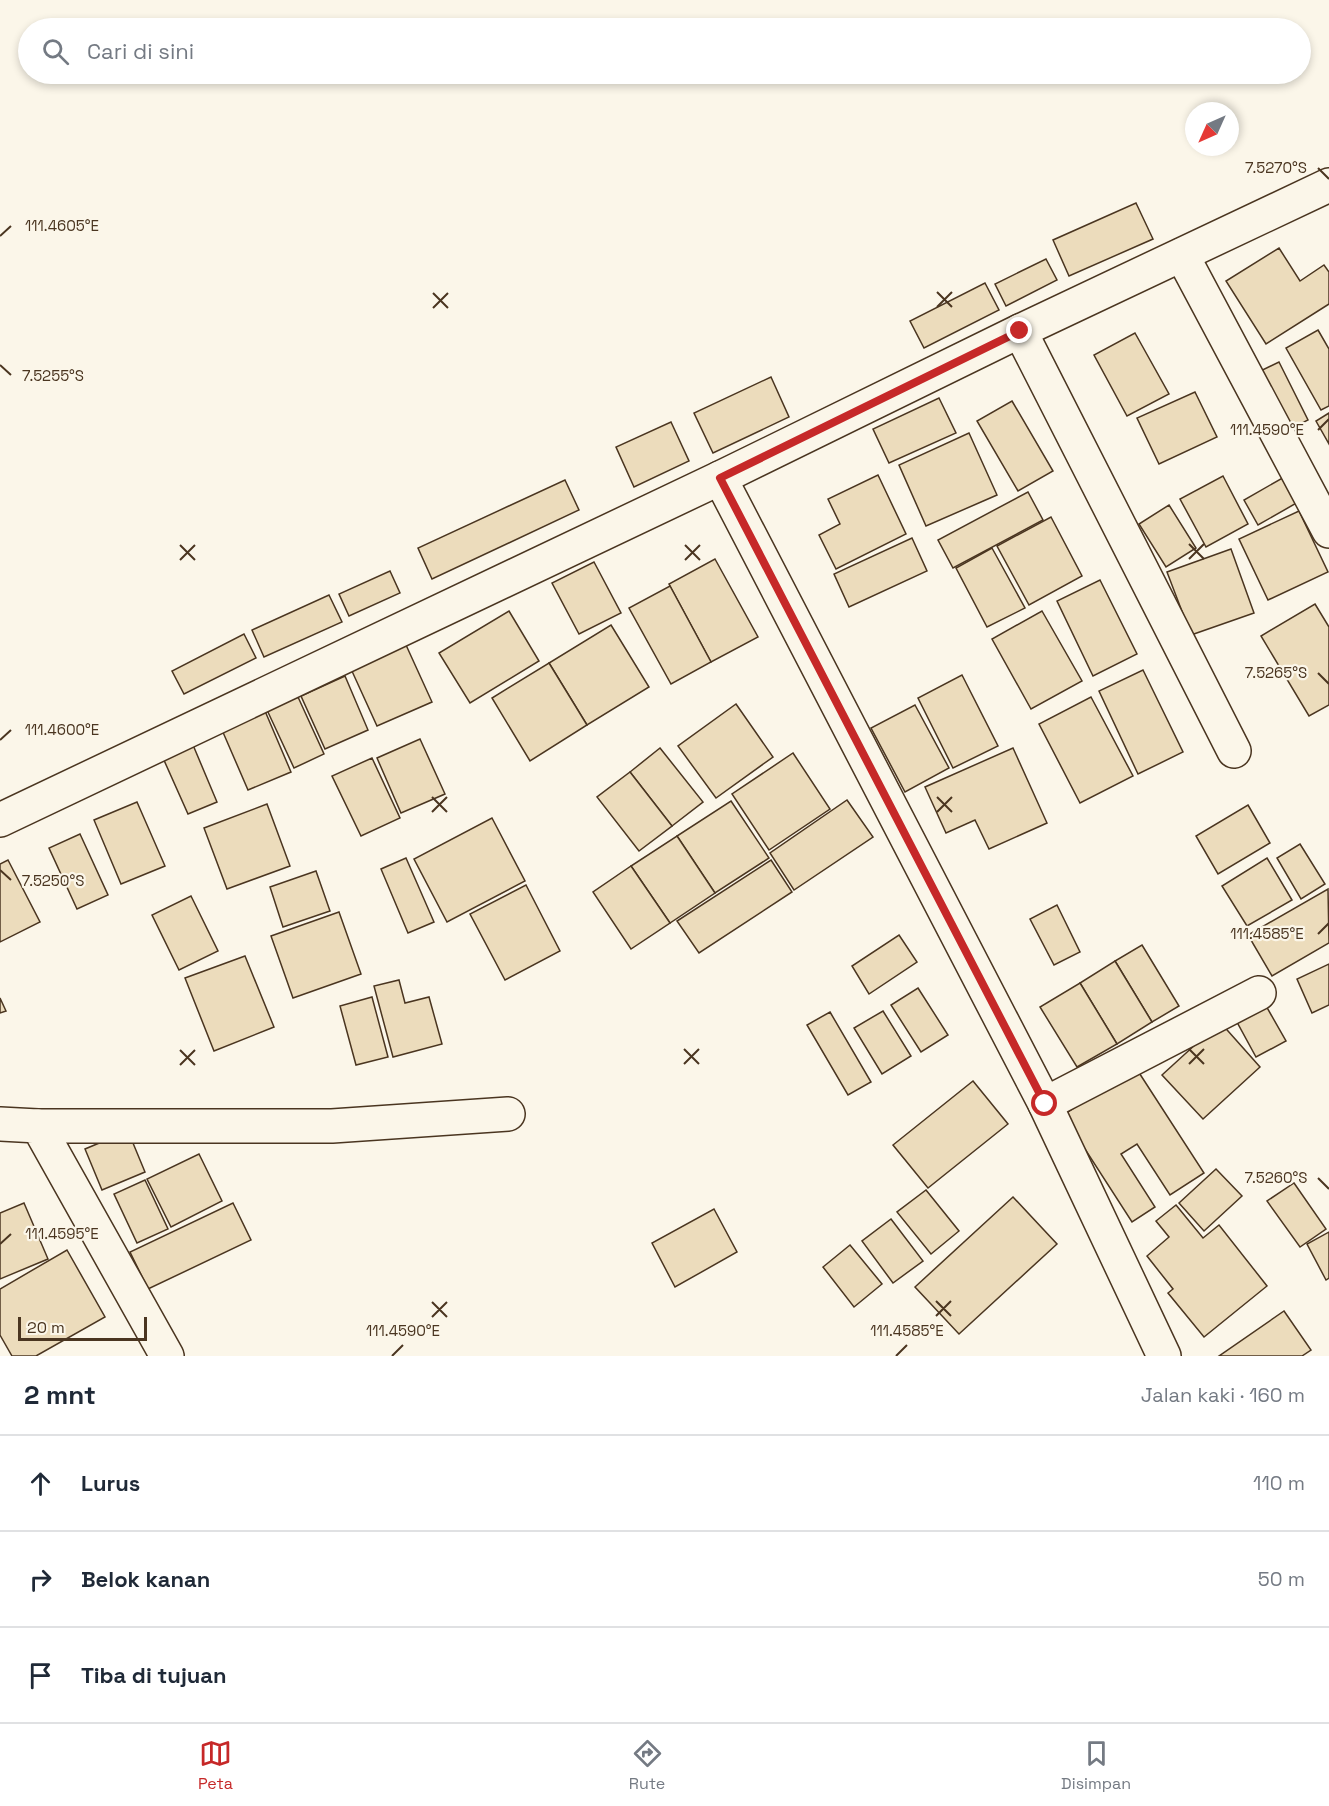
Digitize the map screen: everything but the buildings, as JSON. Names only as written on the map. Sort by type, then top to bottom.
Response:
[{"type":"street","points":[[0,820],[720,478],[1020,331],[1329,185]]},
{"type":"street","points":[[1182,255],[1329,531]]},
{"type":"street","points":[[1020,331],[1234,751]]},
{"type":"street","points":[[720,478],[1045,1104],[1164,1356]]},
{"type":"street","points":[[1045,1104],[1259,993]]},
{"type":"street","points":[[0,1124],[332,1126],[508,1114]]},
{"type":"street","points":[[38,1126],[166,1356]]},
{"type":"route","points":[[1020,331],[720,478],[1045,1104]]}]
